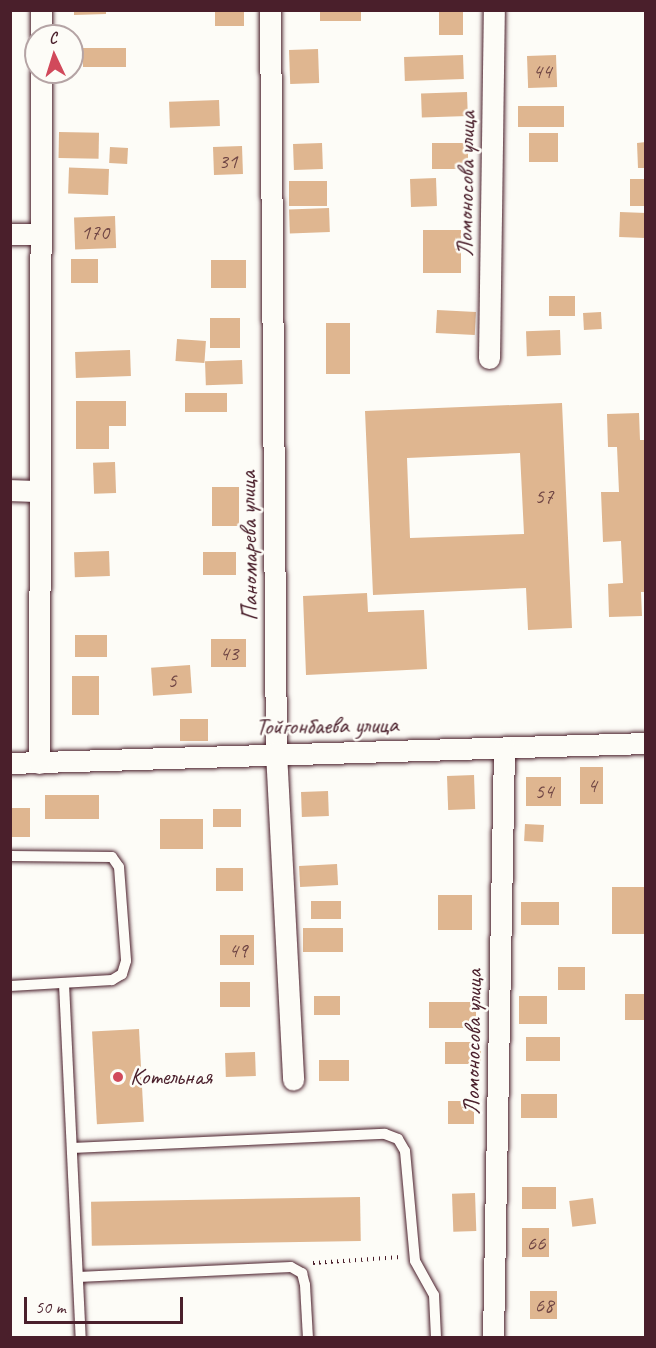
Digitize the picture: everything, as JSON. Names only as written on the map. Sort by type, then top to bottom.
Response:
[{"type":"street","name":"Паномарева улица","points":[[270,10],[276,752],[292,1080]]},
{"type":"street","name":"Ломоносова улица","points":[[489,358],[494,10]]},
{"type":"street","points":[[39,763],[41,84]]},
{"type":"street","points":[[10,234],[41,234]]},
{"type":"street","points":[[10,490],[40,491]]},
{"type":"street","name":"Тойгонбаева улица","points":[[10,763],[276,752],[645,743]]},
{"type":"street","name":"Ломоносова улица","points":[[493,1338],[504,748]]},
{"type":"lane","points":[[10,856],[102,853],[119,867],[122,974],[64,984],[10,986]]},
{"type":"lane","points":[[64,984],[81,1338]]},
{"type":"lane","points":[[72,1148],[385,1134],[398,1139],[405,1151],[414,1256],[434,1295],[436,1338]]},
{"type":"lane","points":[[78,1277],[291,1267],[302,1273],[308,1338]]},
{"type":"path","points":[[302,1273],[310,1263],[414,1256]]},
{"type":"building","points":[[74,10],[106,10],[106,14],[74,15]]},
{"type":"building","points":[[215,10],[244,10],[244,26],[215,26]]},
{"type":"building","points":[[320,10],[361,10],[361,21],[320,21]]},
{"type":"building","points":[[439,10],[463,10],[463,35],[439,35]]},
{"type":"building","points":[[84,48],[126,48],[126,67],[84,67]]},
{"type":"building","points":[[318,49],[319,83],[290,84],[289,50]]},
{"type":"building","points":[[463,55],[464,79],[405,81],[404,57]]},
{"type":"building","points":[[556,55],[557,87],[528,88],[527,56]]},
{"type":"building","points":[[467,92],[468,116],[422,118],[421,94]]},
{"type":"building","points":[[219,100],[220,126],[170,128],[169,102]]},
{"type":"building","points":[[518,106],[564,106],[564,127],[518,127]]},
{"type":"building","points":[[59,132],[99,133],[99,159],[59,158]]},
{"type":"building","points":[[529,133],[558,133],[558,162],[529,162]]},
{"type":"building","points":[[646,142],[646,168],[638,168],[637,143]]},
{"type":"building","points":[[322,143],[323,169],[294,170],[293,144]]},
{"type":"building","points":[[432,143],[468,143],[468,169],[432,169]]},
{"type":"building","points":[[242,146],[243,174],[214,175],[213,147]]},
{"type":"building","points":[[110,147],[128,148],[127,164],[109,163]]},
{"type":"building","points":[[69,168],[109,169],[108,195],[68,194]]},
{"type":"building","points":[[436,178],[437,206],[411,207],[410,179]]},
{"type":"building","points":[[630,179],[646,179],[646,206],[630,206]]},
{"type":"building","points":[[289,181],[327,181],[327,206],[289,206]]},
{"type":"building","points":[[329,208],[330,232],[290,233],[289,209]]},
{"type":"building","points":[[620,212],[646,213],[645,238],[619,237]]},
{"type":"building","points":[[115,216],[116,248],[75,249],[74,217]]},
{"type":"building","points":[[423,230],[461,230],[461,273],[423,273]]},
{"type":"building","points":[[71,259],[98,259],[98,283],[71,283]]},
{"type":"building","points":[[211,260],[246,260],[246,288],[211,288]]},
{"type":"building","points":[[549,296],[575,296],[575,316],[549,316]]},
{"type":"building","points":[[437,310],[476,312],[475,335],[436,333]]},
{"type":"building","points":[[601,312],[602,329],[584,330],[583,313]]},
{"type":"building","points":[[210,318],[240,318],[240,348],[210,348]]},
{"type":"building","points":[[326,323],[350,323],[350,374],[326,374]]},
{"type":"building","points":[[560,330],[561,355],[527,356],[526,331]]},
{"type":"building","points":[[177,339],[206,341],[204,363],[175,361]]},
{"type":"building","points":[[130,350],[131,376],[76,378],[75,352]]},
{"type":"building","points":[[242,360],[243,384],[206,385],[205,361]]},
{"type":"building","points":[[185,393],[227,393],[227,412],[185,412]]},
{"type":"building","points":[[76,401],[126,401],[126,426],[109,426],[109,449],[76,449]]},
{"type":"building","points":[[562,403],[572,628],[528,630],[526,588],[373,595],[365,411]],"holes":[[[520,453],[524,534],[410,538],[407,458]]]},
{"type":"building","points":[[639,413],[640,440],[646,440],[646,592],[641,592],[642,616],[609,617],[608,584],[623,583],[621,541],[603,542],[601,492],[619,492],[617,447],[608,447],[607,414]]},
{"type":"building","points":[[115,462],[116,493],[94,494],[93,463]]},
{"type":"building","points":[[212,487],[239,487],[239,526],[212,526]]},
{"type":"building","points":[[109,551],[110,576],[75,577],[74,552]]},
{"type":"building","points":[[203,552],[236,552],[236,575],[203,575]]},
{"type":"building","points":[[367,593],[368,612],[424,610],[427,669],[306,675],[303,596]]},
{"type":"building","points":[[75,635],[107,635],[107,657],[75,657]]},
{"type":"building","points":[[211,639],[246,639],[246,667],[211,667]]},
{"type":"building","points":[[190,665],[192,693],[153,696],[151,668]]},
{"type":"building","points":[[72,676],[99,676],[99,715],[72,715]]},
{"type":"building","points":[[180,719],[208,719],[208,741],[180,741]]},
{"type":"building","points":[[580,767],[603,767],[603,804],[580,804]]},
{"type":"building","points":[[474,775],[475,809],[448,810],[447,776]]},
{"type":"building","points":[[526,777],[561,777],[561,806],[526,806]]},
{"type":"building","points":[[328,791],[329,816],[302,817],[301,792]]},
{"type":"building","points":[[45,795],[99,795],[99,819],[45,819]]},
{"type":"building","points":[[10,808],[30,808],[30,837],[10,837]]},
{"type":"building","points":[[213,809],[241,809],[241,827],[213,827]]},
{"type":"building","points":[[160,819],[203,819],[203,849],[160,849]]},
{"type":"building","points":[[525,824],[544,825],[543,842],[524,841]]},
{"type":"building","points":[[337,864],[338,885],[300,887],[299,866]]},
{"type":"building","points":[[216,868],[243,868],[243,891],[216,891]]},
{"type":"building","points":[[612,887],[646,887],[646,934],[612,934]]},
{"type":"building","points":[[438,895],[472,895],[472,930],[438,930]]},
{"type":"building","points":[[311,901],[341,901],[341,919],[311,919]]},
{"type":"building","points":[[521,902],[559,902],[559,925],[521,925]]},
{"type":"building","points":[[303,928],[343,928],[343,952],[303,952]]},
{"type":"building","points":[[220,935],[254,935],[254,965],[220,965]]},
{"type":"building","points":[[558,967],[585,967],[585,990],[558,990]]},
{"type":"building","points":[[220,982],[250,982],[250,1007],[220,1007]]},
{"type":"building","points":[[625,994],[646,994],[646,1020],[625,1020]]},
{"type":"building","points":[[314,996],[340,996],[340,1015],[314,1015]]},
{"type":"building","points":[[519,996],[547,996],[547,1024],[519,1024]]},
{"type":"building","points":[[429,1002],[476,1002],[476,1028],[429,1028]]},
{"type":"building","name":"Котельная","points":[[139,1029],[144,1122],[97,1124],[92,1031]]},
{"type":"building","points":[[526,1037],[560,1037],[560,1061],[526,1061]]},
{"type":"building","points":[[445,1042],[481,1042],[481,1064],[445,1064]]},
{"type":"building","points":[[255,1052],[256,1076],[226,1077],[225,1053]]},
{"type":"building","points":[[319,1060],[349,1060],[349,1081],[319,1081]]},
{"type":"building","points":[[521,1094],[557,1094],[557,1118],[521,1118]]},
{"type":"building","points":[[448,1101],[474,1101],[474,1124],[448,1124]]},
{"type":"building","points":[[522,1187],[556,1187],[556,1209],[522,1209]]},
{"type":"building","points":[[475,1193],[476,1231],[453,1232],[452,1194]]},
{"type":"building","points":[[360,1197],[361,1241],[92,1246],[91,1202]]},
{"type":"building","points":[[593,1198],[596,1224],[572,1227],[569,1201]]},
{"type":"building","points":[[522,1228],[549,1228],[549,1257],[522,1257]]},
{"type":"building","points":[[530,1291],[557,1291],[557,1319],[530,1319]]},
{"type":"place","name":"Котельная","points":[[118,1077]]}]
